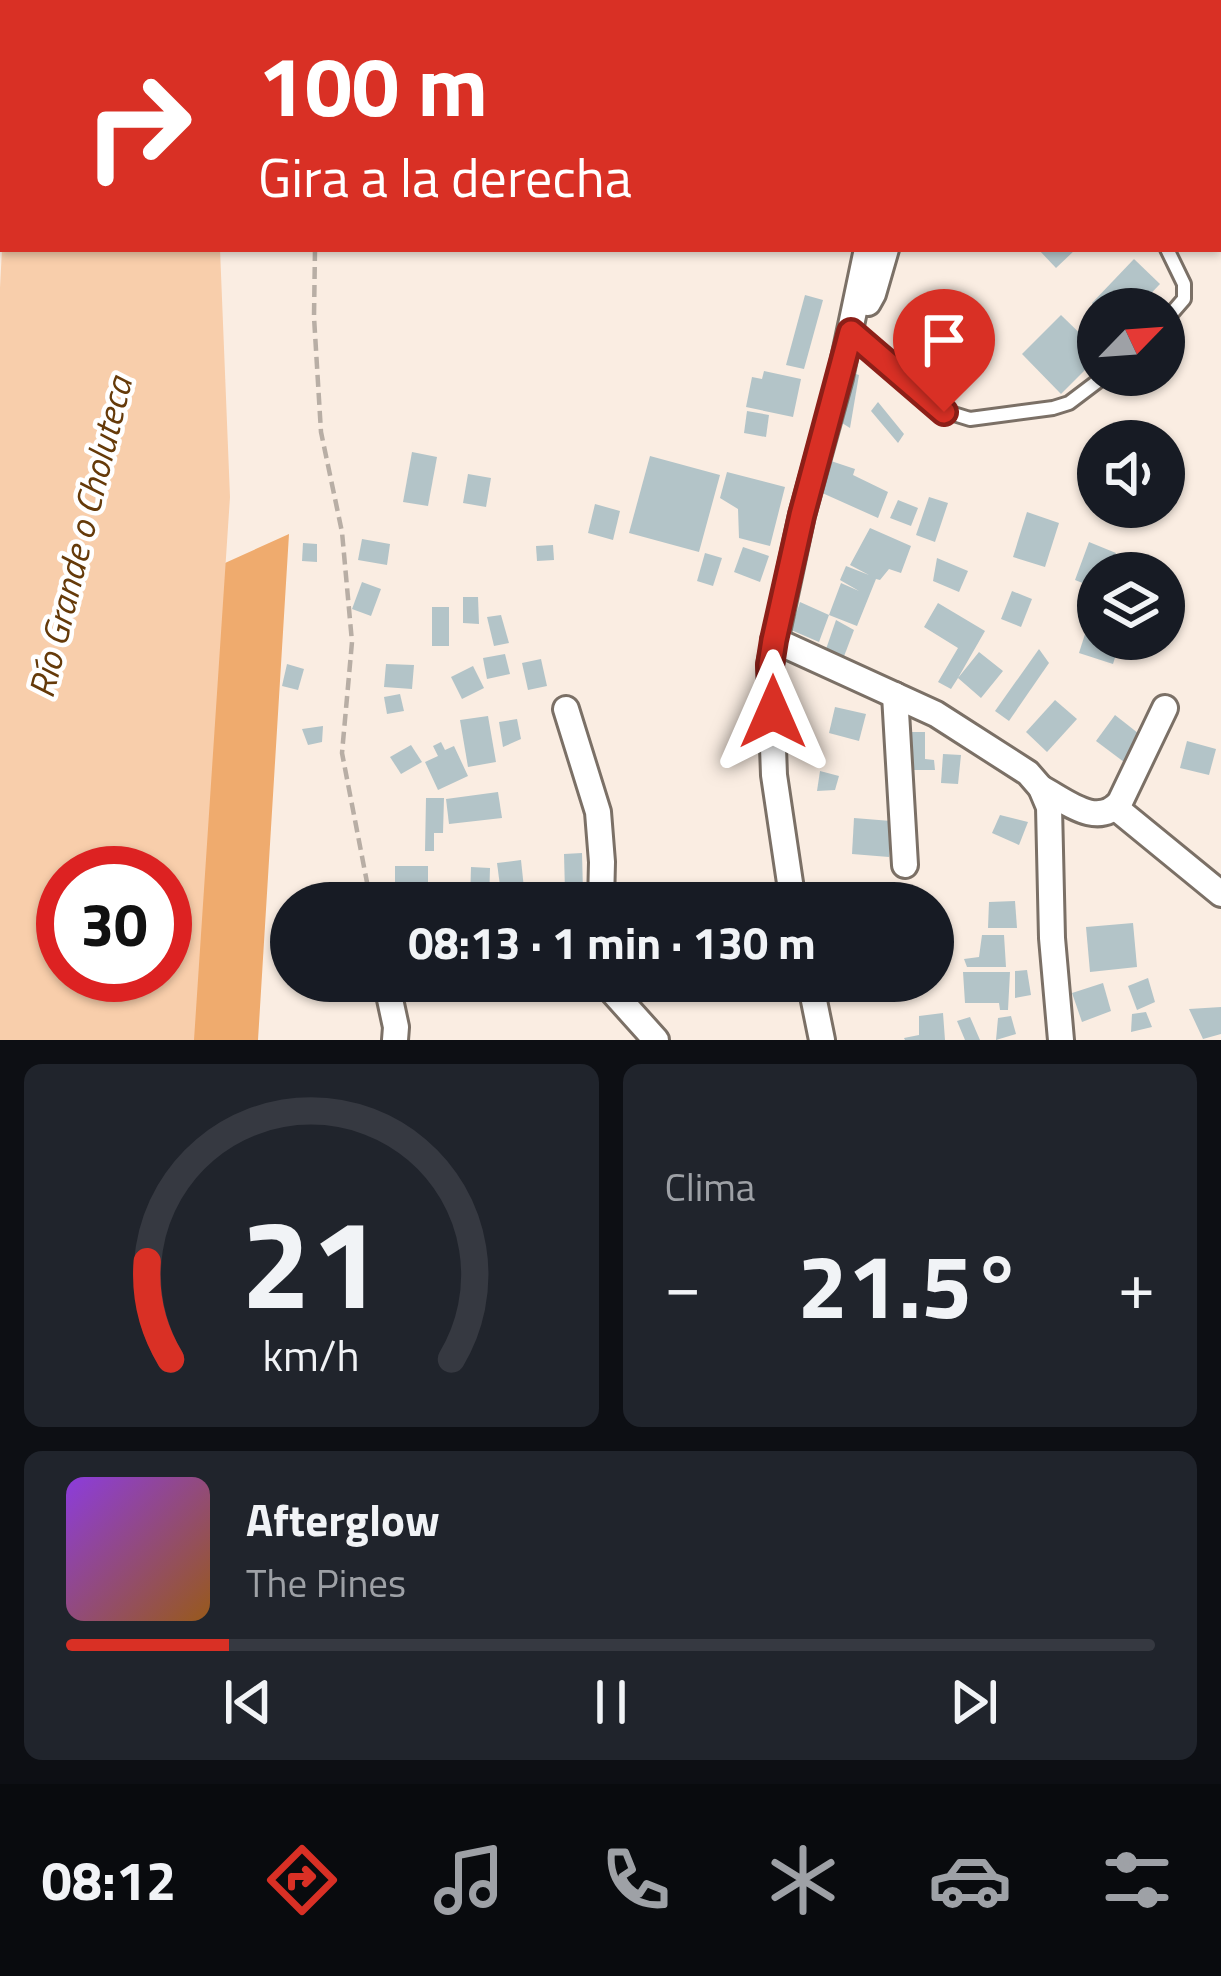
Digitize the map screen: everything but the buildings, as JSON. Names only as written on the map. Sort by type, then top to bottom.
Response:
[{"type":"street","points":[[790,882],[774,775],[770,665],[866,252]]},
{"type":"street","points":[[851,332],[873,294],[885,252]]},
{"type":"street","points":[[774,640],[936,714],[1028,772],[1041,788],[1049,807],[1060,1040]]},
{"type":"street","points":[[895,695],[905,865]]},
{"type":"street","points":[[1041,788],[1099,816],[1115,808],[1166,708]]},
{"type":"street","points":[[566,709],[598,812],[602,882]]},
{"type":"street","points":[[1115,808],[1221,894]]},
{"type":"street","points":[[391,1002],[395,1040]]},
{"type":"street","points":[[622,1002],[656,1040]]},
{"type":"street","points":[[814,1002],[822,1040]]},
{"type":"lane","points":[[1168,252],[1184,288]]},
{"type":"lane","points":[[851,332],[944,412],[956,417],[1007,416],[1069,404],[1079,396]]},
{"type":"path","points":[[314,252],[321,432],[342,532],[352,642],[342,753],[366,882]]},
{"type":"shaded area","points":[[289,534],[258,1040],[32,1040],[37,1002],[192,1002],[192,846],[60,846],[92,623]]},
{"type":"water","name":"Río Grande o Choluteca","points":[[2,252],[220,252],[230,497],[194,1040],[0,1040]]},
{"type":"route","points":[[773,712],[770,665],[774,640],[851,332],[944,412]]}]
